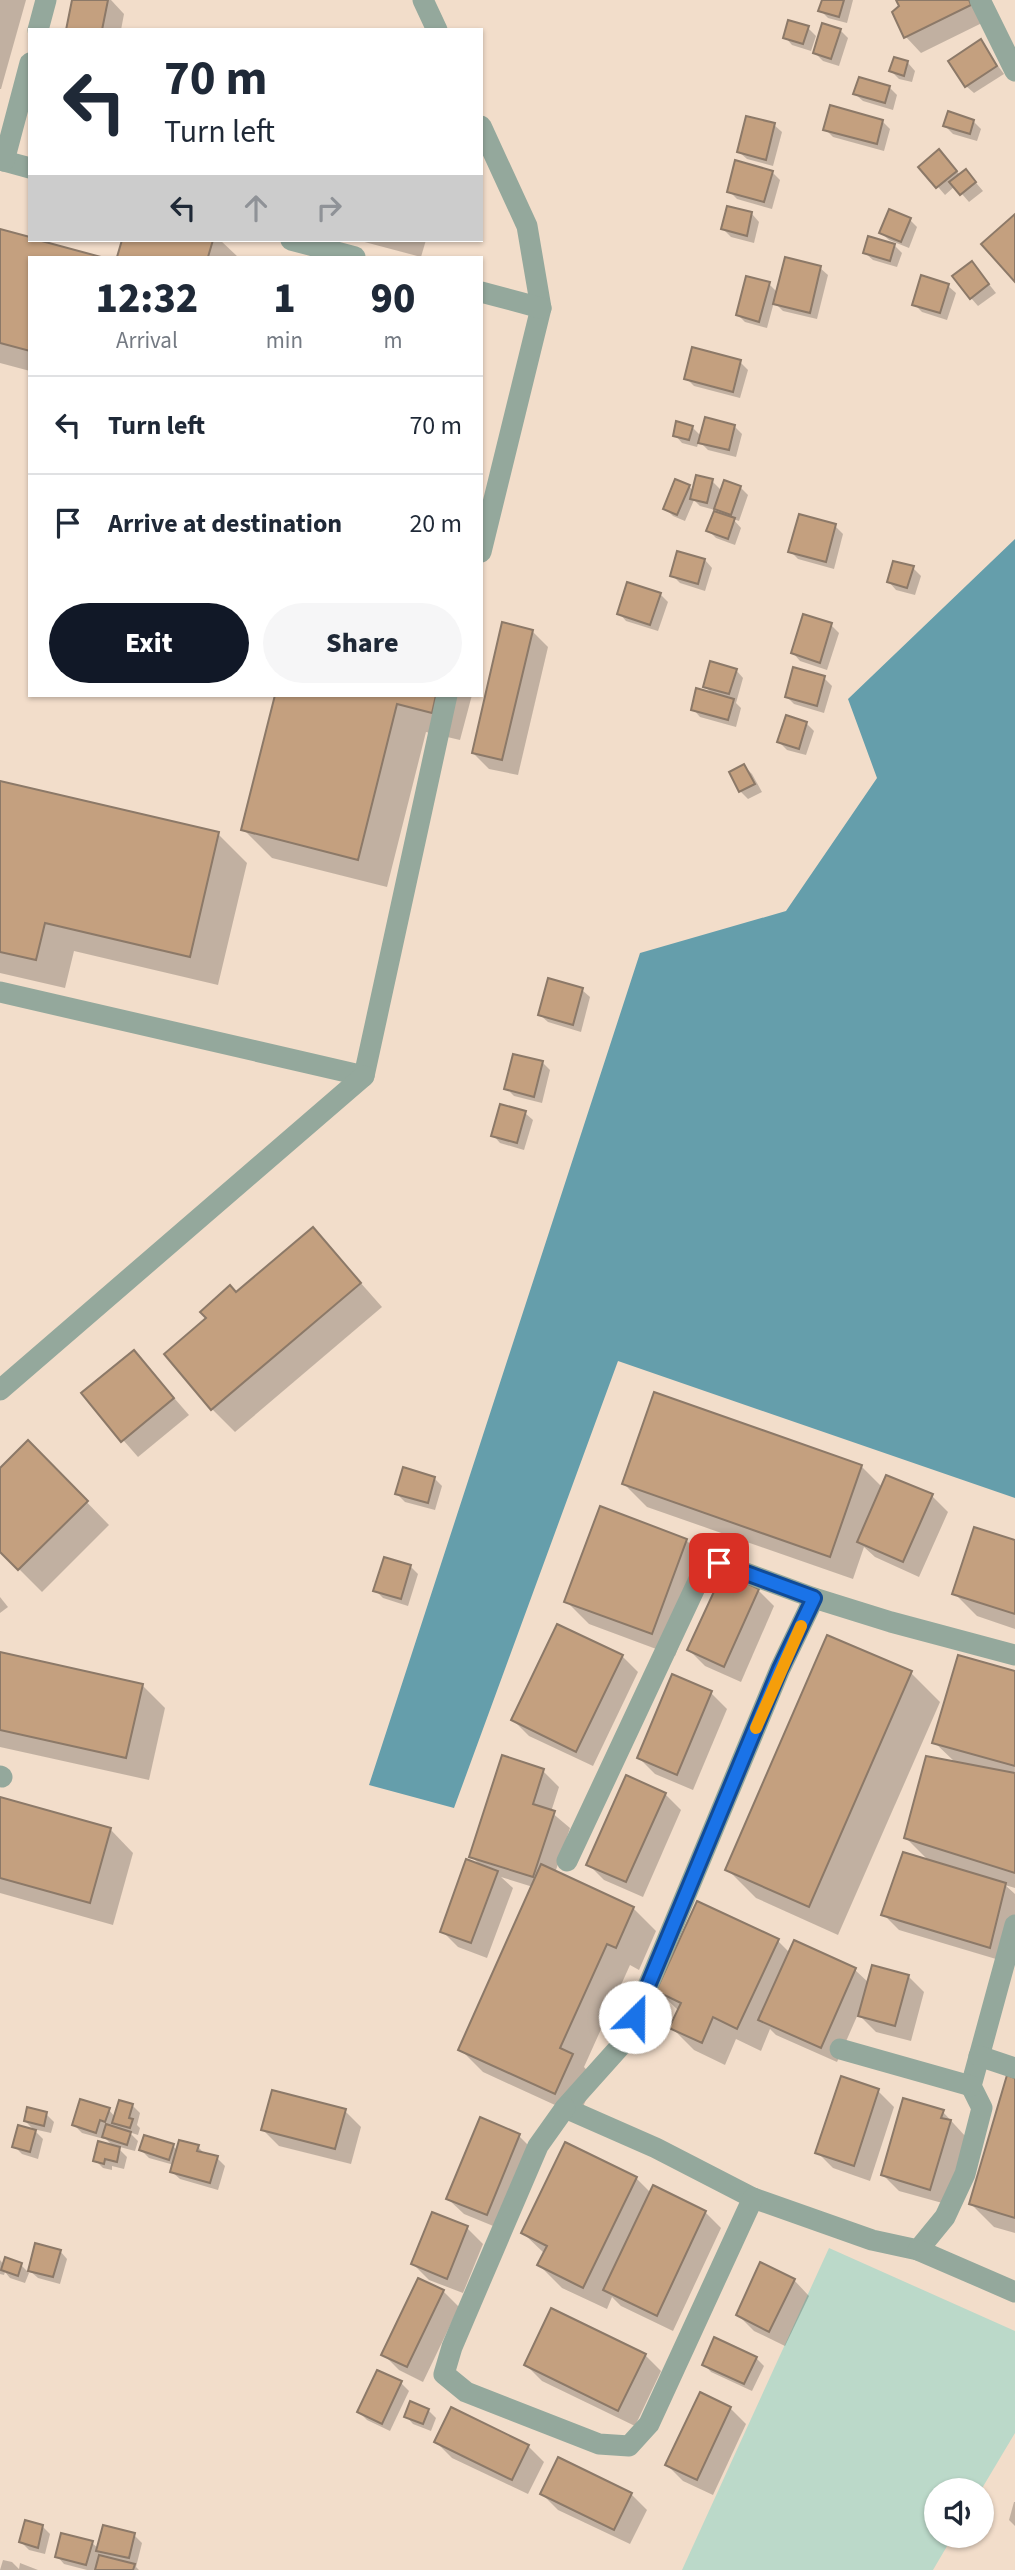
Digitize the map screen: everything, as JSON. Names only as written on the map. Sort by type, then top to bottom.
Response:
[{"type":"street","points":[[39,28],[46,0]]},
{"type":"street","points":[[423,0],[436,28]]},
{"type":"street","points":[[979,0],[1015,71]]},
{"type":"street","points":[[28,70],[2,160],[28,167]]},
{"type":"street","points":[[483,129],[527,226],[541,309],[483,544]]},
{"type":"street","points":[[299,242],[351,256]]},
{"type":"street","points":[[483,293],[541,309]]},
{"type":"street","points":[[0,1390],[364,1076],[447,697]]},
{"type":"street","points":[[0,992],[364,1076]]},
{"type":"street","points":[[567,1861],[701,1576],[719,1563],[814,1598],[891,1622],[1015,1655]]},
{"type":"street","points":[[753,2198],[649,2424],[629,2446],[600,2444],[466,2392],[444,2374],[452,2347],[538,2146],[565,2108],[625,2041],[780,1669],[814,1598]]},
{"type":"street","points":[[918,2249],[945,2217],[965,2174],[982,2108],[971,2086],[1015,1925]]},
{"type":"street","points":[[840,2049],[971,2086]]},
{"type":"street","points":[[979,2056],[1015,2068]]},
{"type":"street","points":[[565,2108],[656,2148],[753,2198],[872,2240],[918,2249],[1015,2292]]},
{"type":"green space","points":[[829,2248],[1015,2331],[1015,2433],[988,2478],[924,2478],[924,2548],[946,2548],[933,2570],[682,2570]]},
{"type":"water","points":[[1015,539],[1015,1498],[618,1361],[454,1808],[369,1785],[640,953],[786,911],[877,778],[848,699]]},
{"type":"building","points":[[72,0],[108,0],[102,28],[66,28]]},
{"type":"building","points":[[822,0],[844,0],[839,17],[818,11]]},
{"type":"building","points":[[896,0],[969,0],[971,5],[904,38],[892,12],[899,6]]},
{"type":"building","points":[[788,20],[809,26],[803,44],[783,38]]},
{"type":"building","points":[[822,23],[841,29],[831,59],[813,53]]},
{"type":"building","points":[[981,39],[997,66],[965,87],[948,61]]},
{"type":"building","points":[[894,57],[908,61],[904,76],[889,71]]},
{"type":"building","points":[[859,77],[890,86],[885,103],[853,94]]},
{"type":"building","points":[[830,105],[883,120],[877,144],[823,130]]},
{"type":"building","points":[[948,111],[974,120],[970,134],[943,126]]},
{"type":"building","points":[[746,116],[775,123],[766,160],[737,152]]},
{"type":"building","points":[[939,149],[957,171],[936,188],[918,167]]},
{"type":"building","points":[[735,160],[773,171],[764,202],[727,192]]},
{"type":"building","points":[[966,169],[976,182],[960,195],[949,182]]},
{"type":"building","points":[[727,206],[752,212],[747,236],[721,229]]},
{"type":"building","points":[[889,209],[911,218],[901,242],[879,233]]},
{"type":"building","points":[[1015,214],[1015,282],[981,244]]},
{"type":"building","points":[[0,229],[28,236],[28,242],[45,242],[97,256],[28,256],[28,350],[0,343]]},
{"type":"building","points":[[868,236],[895,244],[890,261],[863,253]]},
{"type":"building","points":[[121,242],[212,242],[208,256],[117,256]]},
{"type":"building","points":[[785,257],[821,266],[810,313],[773,304]]},
{"type":"building","points":[[972,261],[989,284],[970,299],[952,276]]},
{"type":"building","points":[[921,275],[949,284],[940,313],[912,305]]},
{"type":"building","points":[[746,276],[770,282],[759,322],[736,315]]},
{"type":"building","points":[[692,347],[741,360],[733,392],[684,379]]},
{"type":"building","points":[[705,417],[735,425],[729,450],[698,443]]},
{"type":"building","points":[[676,421],[693,426],[689,440],[673,436]]},
{"type":"building","points":[[696,475],[713,479],[707,503],[690,499]]},
{"type":"building","points":[[675,479],[690,485],[677,515],[663,509]]},
{"type":"building","points":[[724,480],[741,486],[731,515],[714,509]]},
{"type":"building","points":[[714,511],[735,518],[728,539],[706,531]]},
{"type":"building","points":[[799,514],[836,524],[826,562],[788,552]]},
{"type":"building","points":[[677,551],[705,559],[698,584],[670,576]]},
{"type":"building","points":[[893,561],[914,566],[907,588],[887,582]]},
{"type":"building","points":[[627,582],[661,593],[650,625],[617,614]]},
{"type":"building","points":[[803,614],[832,623],[820,663],[791,653]]},
{"type":"building","points":[[502,622],[533,630],[502,760],[472,753]]},
{"type":"building","points":[[710,661],[737,669],[729,694],[703,687]]},
{"type":"building","points":[[793,667],[825,676],[817,706],[785,697]]},
{"type":"building","points":[[696,688],[734,699],[728,720],[691,710]]},
{"type":"building","points":[[274,697],[436,697],[432,713],[397,704],[358,860],[241,830]]},
{"type":"building","points":[[786,715],[807,722],[799,749],[777,742]]},
{"type":"building","points":[[744,764],[755,784],[739,792],[729,772]]},
{"type":"building","points":[[0,781],[219,832],[190,957],[45,923],[36,960],[0,952]]},
{"type":"building","points":[[548,978],[583,988],[573,1025],[538,1015]]},
{"type":"building","points":[[513,1054],[543,1061],[534,1097],[504,1089]]},
{"type":"building","points":[[500,1104],[526,1111],[517,1143],[491,1136]]},
{"type":"building","points":[[313,1227],[361,1283],[211,1410],[164,1354],[206,1318],[200,1312],[230,1285],[236,1292]]},
{"type":"building","points":[[134,1350],[174,1398],[121,1442],[81,1393]]},
{"type":"building","points":[[654,1392],[862,1465],[830,1557],[622,1484]]},
{"type":"building","points":[[28,1440],[88,1501],[18,1570],[0,1552],[0,1468]]},
{"type":"building","points":[[403,1467],[435,1477],[428,1503],[395,1494]]},
{"type":"building","points":[[886,1475],[933,1494],[903,1562],[857,1542]]},
{"type":"building","points":[[600,1506],[687,1539],[652,1634],[564,1602]]},
{"type":"building","points":[[974,1527],[1015,1540],[1015,1614],[952,1594]]},
{"type":"building","points":[[384,1557],[411,1565],[401,1599],[373,1591]]},
{"type":"building","points":[[723,1572],[759,1589],[724,1667],[687,1650]]},
{"type":"building","points":[[557,1624],[623,1655],[576,1752],[511,1720]]},
{"type":"building","points":[[827,1635],[912,1671],[809,1907],[725,1870]]},
{"type":"building","points":[[0,1652],[143,1684],[126,1758],[0,1730]]},
{"type":"building","points":[[958,1655],[1015,1671],[1015,1766],[932,1743]]},
{"type":"building","points":[[672,1674],[712,1691],[677,1775],[637,1758]]},
{"type":"building","points":[[502,1755],[544,1769],[533,1804],[555,1811],[533,1877],[469,1857]]},
{"type":"building","points":[[926,1756],[1015,1773],[1015,1873],[904,1838]]},
{"type":"building","points":[[626,1775],[666,1793],[626,1882],[586,1865]]},
{"type":"building","points":[[0,1797],[111,1828],[90,1903],[0,1878]]},
{"type":"building","points":[[903,1852],[1006,1883],[990,1948],[881,1915]]},
{"type":"building","points":[[466,1859],[498,1871],[471,1943],[440,1932]]},
{"type":"building","points":[[541,1864],[634,1907],[616,1948],[607,1944],[560,2048],[573,2054],[555,2094],[458,2050]]},
{"type":"building","points":[[697,1901],[779,1939],[737,2029],[713,2017],[702,2043],[669,2028],[681,2003],[656,1991]]},
{"type":"building","points":[[794,1940],[856,1968],[821,2048],[758,2020]]},
{"type":"building","points":[[872,1965],[909,1975],[895,2026],[858,2016]]},
{"type":"building","points":[[1007,2075],[1015,2078],[1015,2218],[969,2204]]},
{"type":"building","points":[[841,2076],[879,2089],[854,2166],[815,2153]]},
{"type":"building","points":[[272,2090],[346,2109],[335,2149],[261,2130]]},
{"type":"building","points":[[903,2098],[944,2110],[941,2118],[951,2120],[930,2190],[881,2175]]},
{"type":"building","points":[[80,2099],[110,2108],[105,2122],[100,2120],[96,2133],[72,2125]]},
{"type":"building","points":[[119,2100],[133,2104],[129,2118],[133,2119],[130,2128],[112,2123]]},
{"type":"building","points":[[27,2107],[47,2112],[44,2126],[24,2121]]},
{"type":"building","points":[[480,2117],[520,2134],[487,2215],[446,2199]]},
{"type":"building","points":[[106,2124],[131,2132],[127,2145],[102,2137]]},
{"type":"building","points":[[18,2125],[36,2130],[30,2152],[12,2147]]},
{"type":"building","points":[[144,2135],[174,2144],[169,2160],[139,2150]]},
{"type":"building","points":[[179,2140],[199,2145],[197,2151],[218,2156],[210,2183],[170,2172]]},
{"type":"building","points":[[98,2141],[120,2147],[117,2162],[105,2159],[104,2164],[93,2161]]},
{"type":"building","points":[[565,2142],[637,2177],[583,2288],[537,2265],[547,2246],[521,2233]]},
{"type":"building","points":[[653,2185],[706,2211],[657,2316],[603,2290]]},
{"type":"building","points":[[432,2212],[468,2226],[447,2279],[411,2264]]},
{"type":"building","points":[[35,2243],[61,2250],[53,2277],[28,2271]]},
{"type":"building","points":[[5,2257],[22,2263],[18,2276],[1,2270]]},
{"type":"building","points":[[760,2262],[795,2279],[769,2332],[736,2315]]},
{"type":"building","points":[[418,2278],[444,2290],[407,2367],[381,2355]]},
{"type":"building","points":[[551,2308],[646,2354],[618,2411],[524,2365]]},
{"type":"building","points":[[714,2337],[757,2357],[744,2384],[702,2365]]},
{"type":"building","points":[[377,2370],[402,2381],[382,2424],[357,2412]]},
{"type":"building","points":[[700,2392],[731,2407],[697,2480],[665,2465]]},
{"type":"building","points":[[410,2401],[429,2409],[423,2424],[404,2417]]},
{"type":"building","points":[[451,2407],[529,2445],[512,2480],[434,2442]]},
{"type":"building","points":[[558,2457],[632,2493],[614,2530],[540,2494]]},
{"type":"building","points":[[25,2520],[43,2525],[38,2548],[19,2542]]},
{"type":"building","points":[[103,2525],[135,2533],[129,2558],[96,2551]]},
{"type":"building","points":[[61,2533],[93,2541],[86,2565],[55,2557]]},
{"type":"building","points":[[99,2555],[135,2564],[133,2570],[95,2570]]},
{"type":"slow traffic","points":[[756,1728],[801,1626]]},
{"type":"route","points":[[635,2017],[780,1669],[814,1598],[719,1563]]}]
